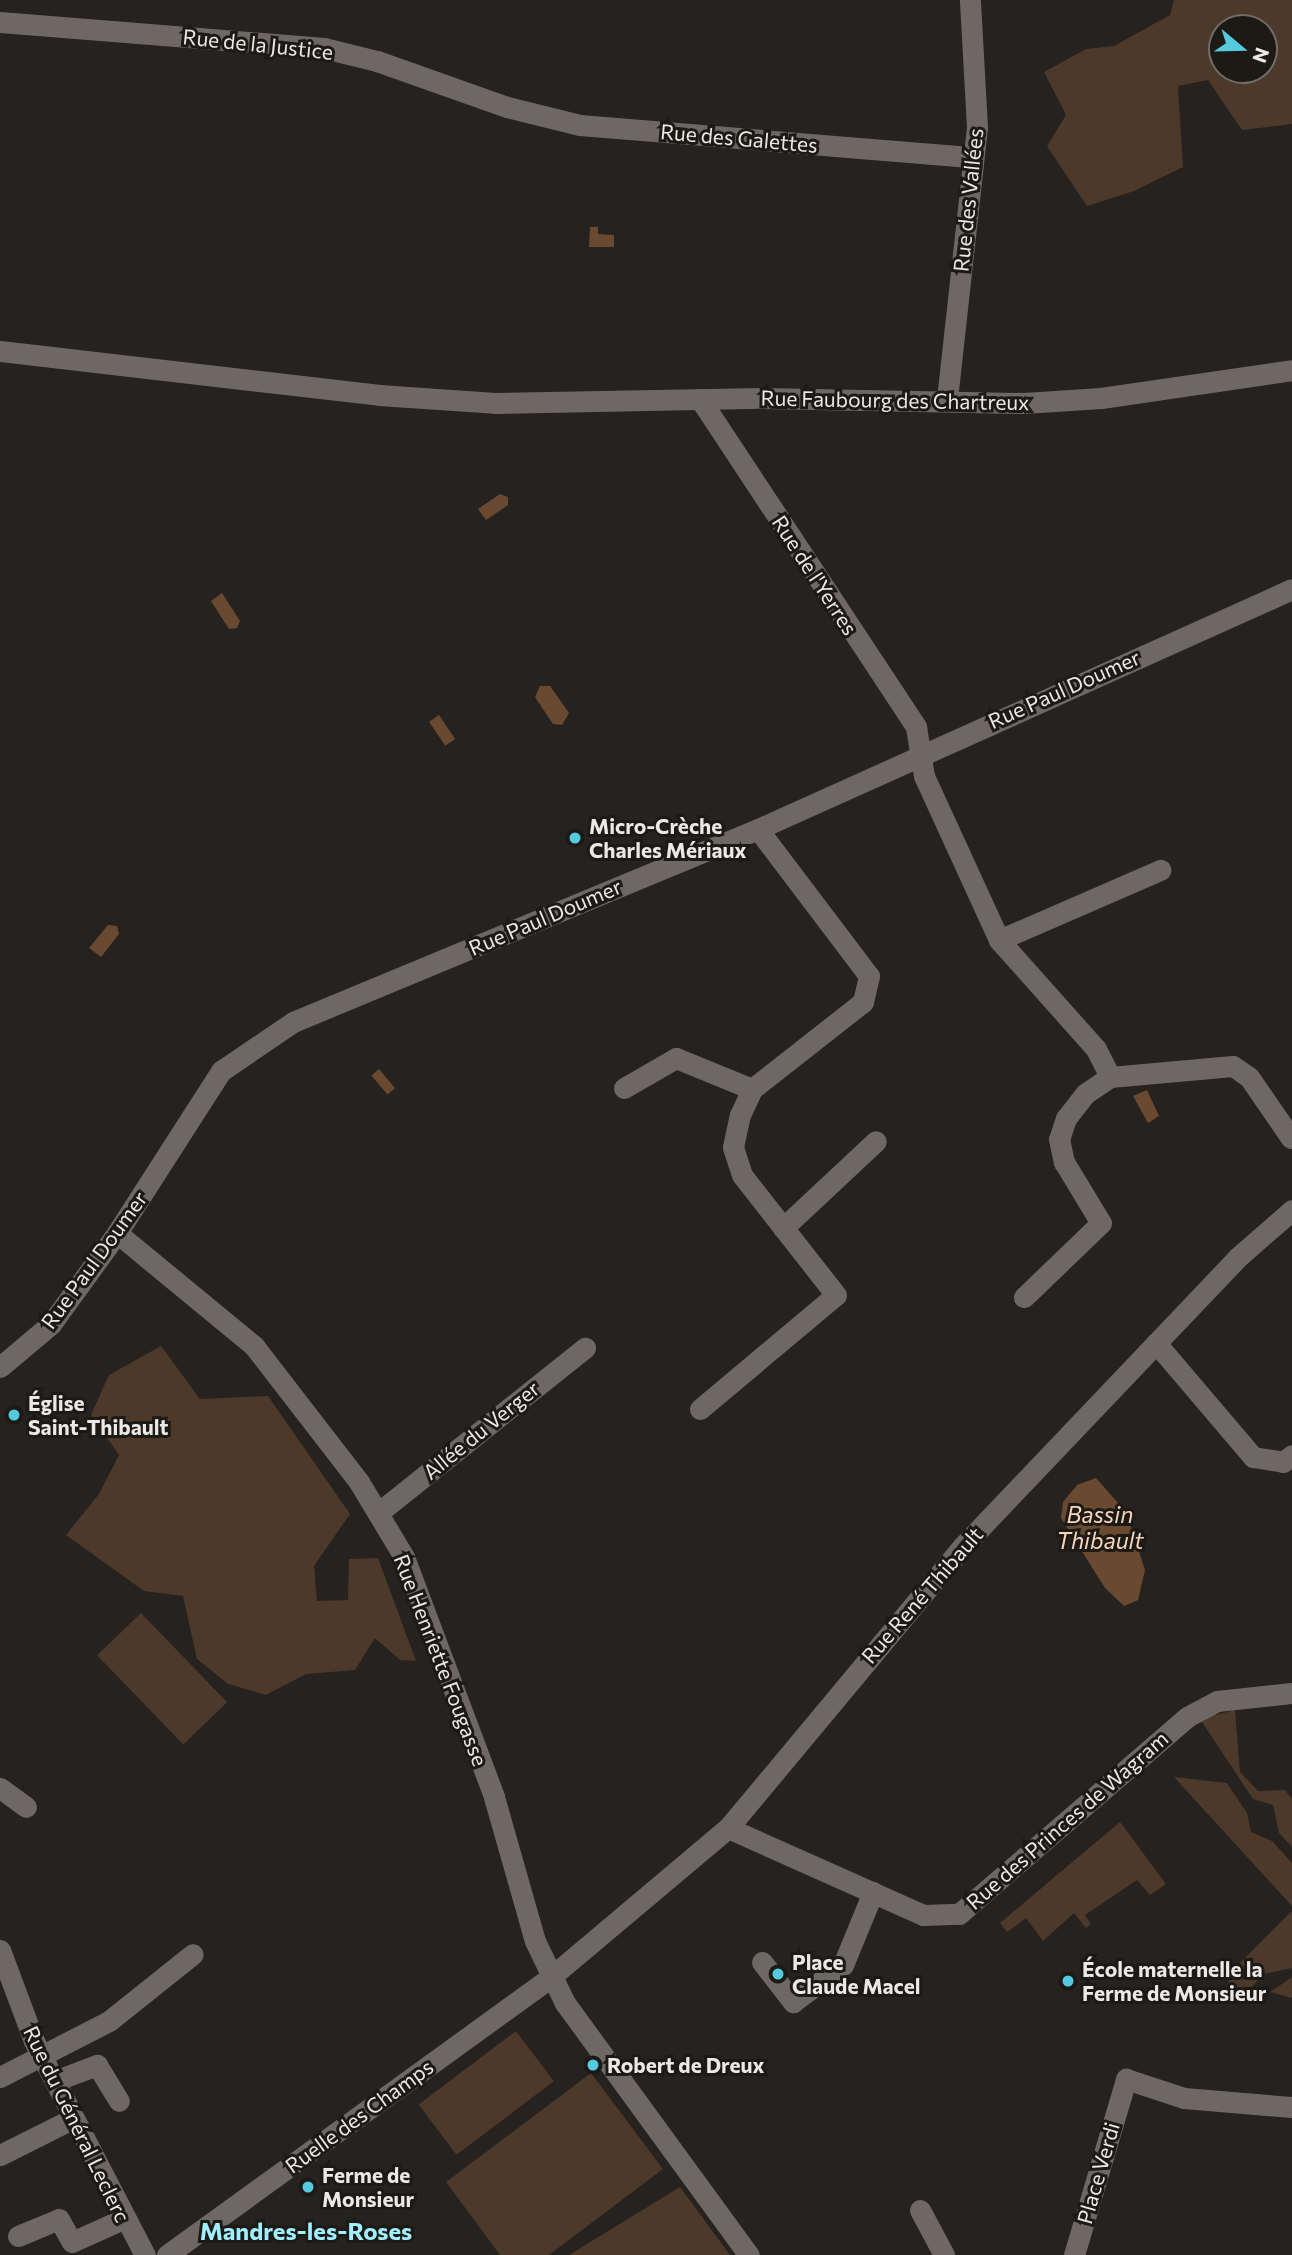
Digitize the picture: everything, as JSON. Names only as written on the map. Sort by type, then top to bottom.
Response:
[{"type":"street","name":"Rue des Vallées","points":[[947,400],[977,127],[970,0]]},
{"type":"street","name":"Rue de la Justice","points":[[0,22],[324,48],[377,61],[507,107]]},
{"type":"street","name":"Rue des Galettes","points":[[507,107],[580,125],[973,157]]},
{"type":"street","name":"Rue Faubourg des Chartreux","points":[[0,351],[379,395],[495,403],[699,399],[947,400],[990,404],[1101,398],[1292,370]]},
{"type":"street","name":"Rue de l'Yerres","points":[[699,399],[916,727],[924,776],[999,940],[1096,1049],[1110,1077]]},
{"type":"street","name":"Rue Paul Doumer","points":[[0,1367],[51,1324],[117,1233],[221,1071],[255,1045],[293,1022],[758,829],[1292,589]]},
{"type":"street","points":[[699,1409],[836,1295],[742,1175],[733,1147],[740,1115],[752,1089],[863,1002],[869,976],[758,829]]},
{"type":"street","points":[[999,940],[1160,870]]},
{"type":"street","points":[[624,1088],[676,1058],[752,1089]]},
{"type":"street","points":[[1024,1297],[1101,1223],[1064,1162],[1059,1139],[1066,1118],[1085,1094],[1110,1077],[1233,1066],[1249,1077],[1291,1138]]},
{"type":"street","points":[[783,1228],[876,1141]]},
{"type":"street","name":"Rue René Thibault","points":[[552,1976],[728,1828],[962,1546],[1237,1258],[1292,1210]]},
{"type":"street","name":"Rue Henriette Fougasse","points":[[117,1233],[254,1346],[359,1482],[404,1557],[484,1772],[535,1941],[565,2003],[749,2255]]},
{"type":"street","points":[[1156,1343],[1253,1457],[1283,1462],[1292,1455]]},
{"type":"street","name":"Allée du Verger","points":[[378,1513],[585,1348]]},
{"type":"street","name":"Rue des Princes de Wagram","points":[[728,1828],[923,1916],[959,1914],[1187,1717],[1217,1701],[1292,1693]]},
{"type":"street","points":[[0,1788],[26,1807]]},
{"type":"street","points":[[762,1962],[793,2002],[843,1965],[873,1892]]},
{"type":"street","name":"Rue du Général Leclerc","points":[[0,1950],[9,2005],[45,2057],[72,2119],[123,2219],[145,2255]]},
{"type":"street","points":[[0,2077],[45,2057],[109,2021],[193,1954]]},
{"type":"street","name":"Ruelle des Champs","points":[[167,2255],[552,1976]]},
{"type":"street","points":[[57,2080],[97,2065],[119,2101]]},
{"type":"street","name":"Place Verdi","points":[[1074,2255],[1126,2079],[1184,2098],[1292,2107]]},
{"type":"street","points":[[0,2155],[72,2119]]},
{"type":"street","points":[[920,2210],[944,2255]]},
{"type":"street","points":[[18,2236],[59,2219],[72,2242],[123,2219]]},
{"type":"shaded area","points":[[1174,0],[1292,0],[1292,124],[1242,130],[1211,84],[1278,84],[1278,14],[1208,14],[1208,80],[1178,86],[1183,167],[1134,191],[1087,206],[1047,146],[1066,115],[1044,72],[1086,49],[1114,46],[1170,15]]},
{"type":"shaded area","points":[[161,1346],[200,1399],[268,1396],[350,1514],[314,1566],[317,1601],[348,1600],[349,1559],[378,1558],[416,1661],[400,1660],[375,1638],[355,1670],[306,1674],[266,1695],[228,1684],[197,1659],[183,1596],[144,1591],[66,1535],[99,1494],[119,1455],[91,1415],[109,1375]]},
{"type":"shaded area","points":[[141,1613],[227,1702],[183,1745],[97,1655]]},
{"type":"shaded area","points":[[1235,1710],[1240,1772],[1258,1791],[1285,1790],[1292,1799],[1292,1847],[1279,1833],[1273,1805],[1253,1799],[1200,1719]]},
{"type":"shaded area","points":[[1174,1777],[1227,1783],[1247,1813],[1251,1832],[1272,1841],[1292,1863],[1292,1906]]},
{"type":"shaded area","points":[[1120,1822],[1166,1884],[1150,1895],[1137,1880],[1085,1915],[1091,1924],[1086,1928],[1074,1913],[1043,1941],[1026,1918],[1007,1932],[1000,1923]]},
{"type":"shaded area","points":[[1292,1911],[1292,1968],[1264,1974],[1243,1996],[1226,1988],[1232,1971]]},
{"type":"shaded area","points":[[1292,1977],[1292,1998],[1270,1992],[1285,1982]]},
{"type":"shaded area","points":[[516,2031],[554,2081],[456,2155],[419,2104]]},
{"type":"shaded area","points":[[591,2073],[663,2169],[549,2255],[500,2255],[446,2182]]},
{"type":"shaded area","points":[[680,2187],[730,2255],[569,2255]]},
{"type":"water","points":[[590,227],[598,227],[598,234],[614,235],[614,247],[589,247]]},
{"type":"water","points":[[500,494],[508,497],[508,505],[486,520],[478,509]]},
{"type":"water","points":[[222,593],[240,621],[237,628],[229,629],[211,601]]},
{"type":"water","points":[[540,686],[550,686],[569,713],[562,725],[553,724],[535,697]]},
{"type":"water","points":[[439,715],[455,739],[445,746],[429,722]]},
{"type":"water","points":[[108,925],[117,926],[119,934],[101,957],[89,948]]},
{"type":"water","points":[[379,1069],[395,1088],[387,1095],[371,1075]]},
{"type":"water","points":[[1147,1090],[1159,1116],[1148,1123],[1133,1096]]},
{"type":"water","name":"Bassin Thibault","points":[[1096,1478],[1126,1512],[1145,1570],[1138,1600],[1124,1606],[1105,1588],[1061,1518],[1063,1502],[1077,1485]]},
{"type":"place","name":"Micro-Crèche Charles Mériaux","points":[[575,838]]},
{"type":"place","name":"Église Saint-Thibault","points":[[14,1415]]},
{"type":"place","name":"Place Claude Macel","points":[[778,1974]]},
{"type":"place","name":"École maternelle la Ferme de Monsieur","points":[[1068,1981]]},
{"type":"place","name":"Robert de Dreux","points":[[593,2065]]},
{"type":"place","name":"Ferme de Monsieur","points":[[308,2187]]},
{"type":"district","name":"Mandres-les-Roses","points":[[306,2231]]}]
